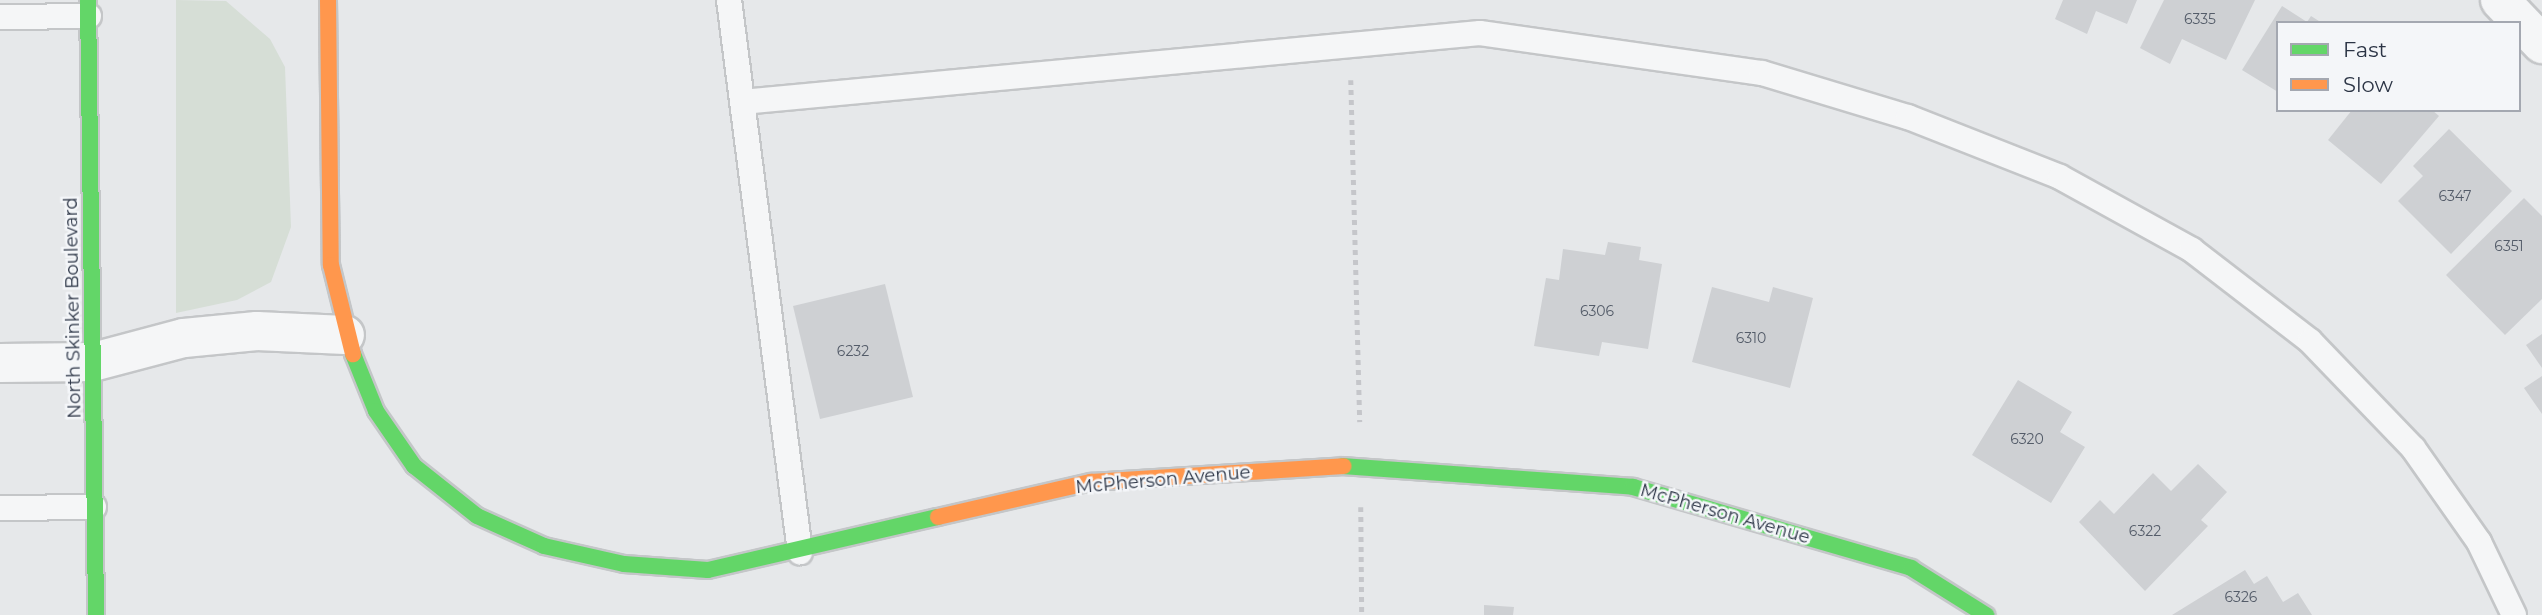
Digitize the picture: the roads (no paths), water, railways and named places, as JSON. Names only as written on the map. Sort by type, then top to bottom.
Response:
[{"type":"street","name":"McPherson Avenue","points":[[328,0],[326,157],[331,265],[345,335],[376,411],[414,466],[477,516],[544,546],[624,564],[708,570],[800,552],[1091,482],[1361,465],[1633,487],[1912,568],[1986,615]]},
{"type":"street","points":[[2500,0],[2520,21]]},
{"type":"street","name":"North Skinker Boulevard","points":[[88,8],[96,615]]},
{"type":"street","points":[[2521,22],[2542,44]]},
{"type":"street","points":[[0,363],[93,362],[184,338],[257,331],[345,335]]},
{"type":"lane","points":[[729,0],[800,552]]},
{"type":"lane","points":[[0,17],[88,8]]},
{"type":"lane","points":[[742,102],[1350,42],[1480,33],[1762,73],[1908,117],[2060,177],[2192,250],[2310,341],[2413,448],[2479,542],[2514,615]]},
{"type":"lane","points":[[0,508],[94,507]]}]
